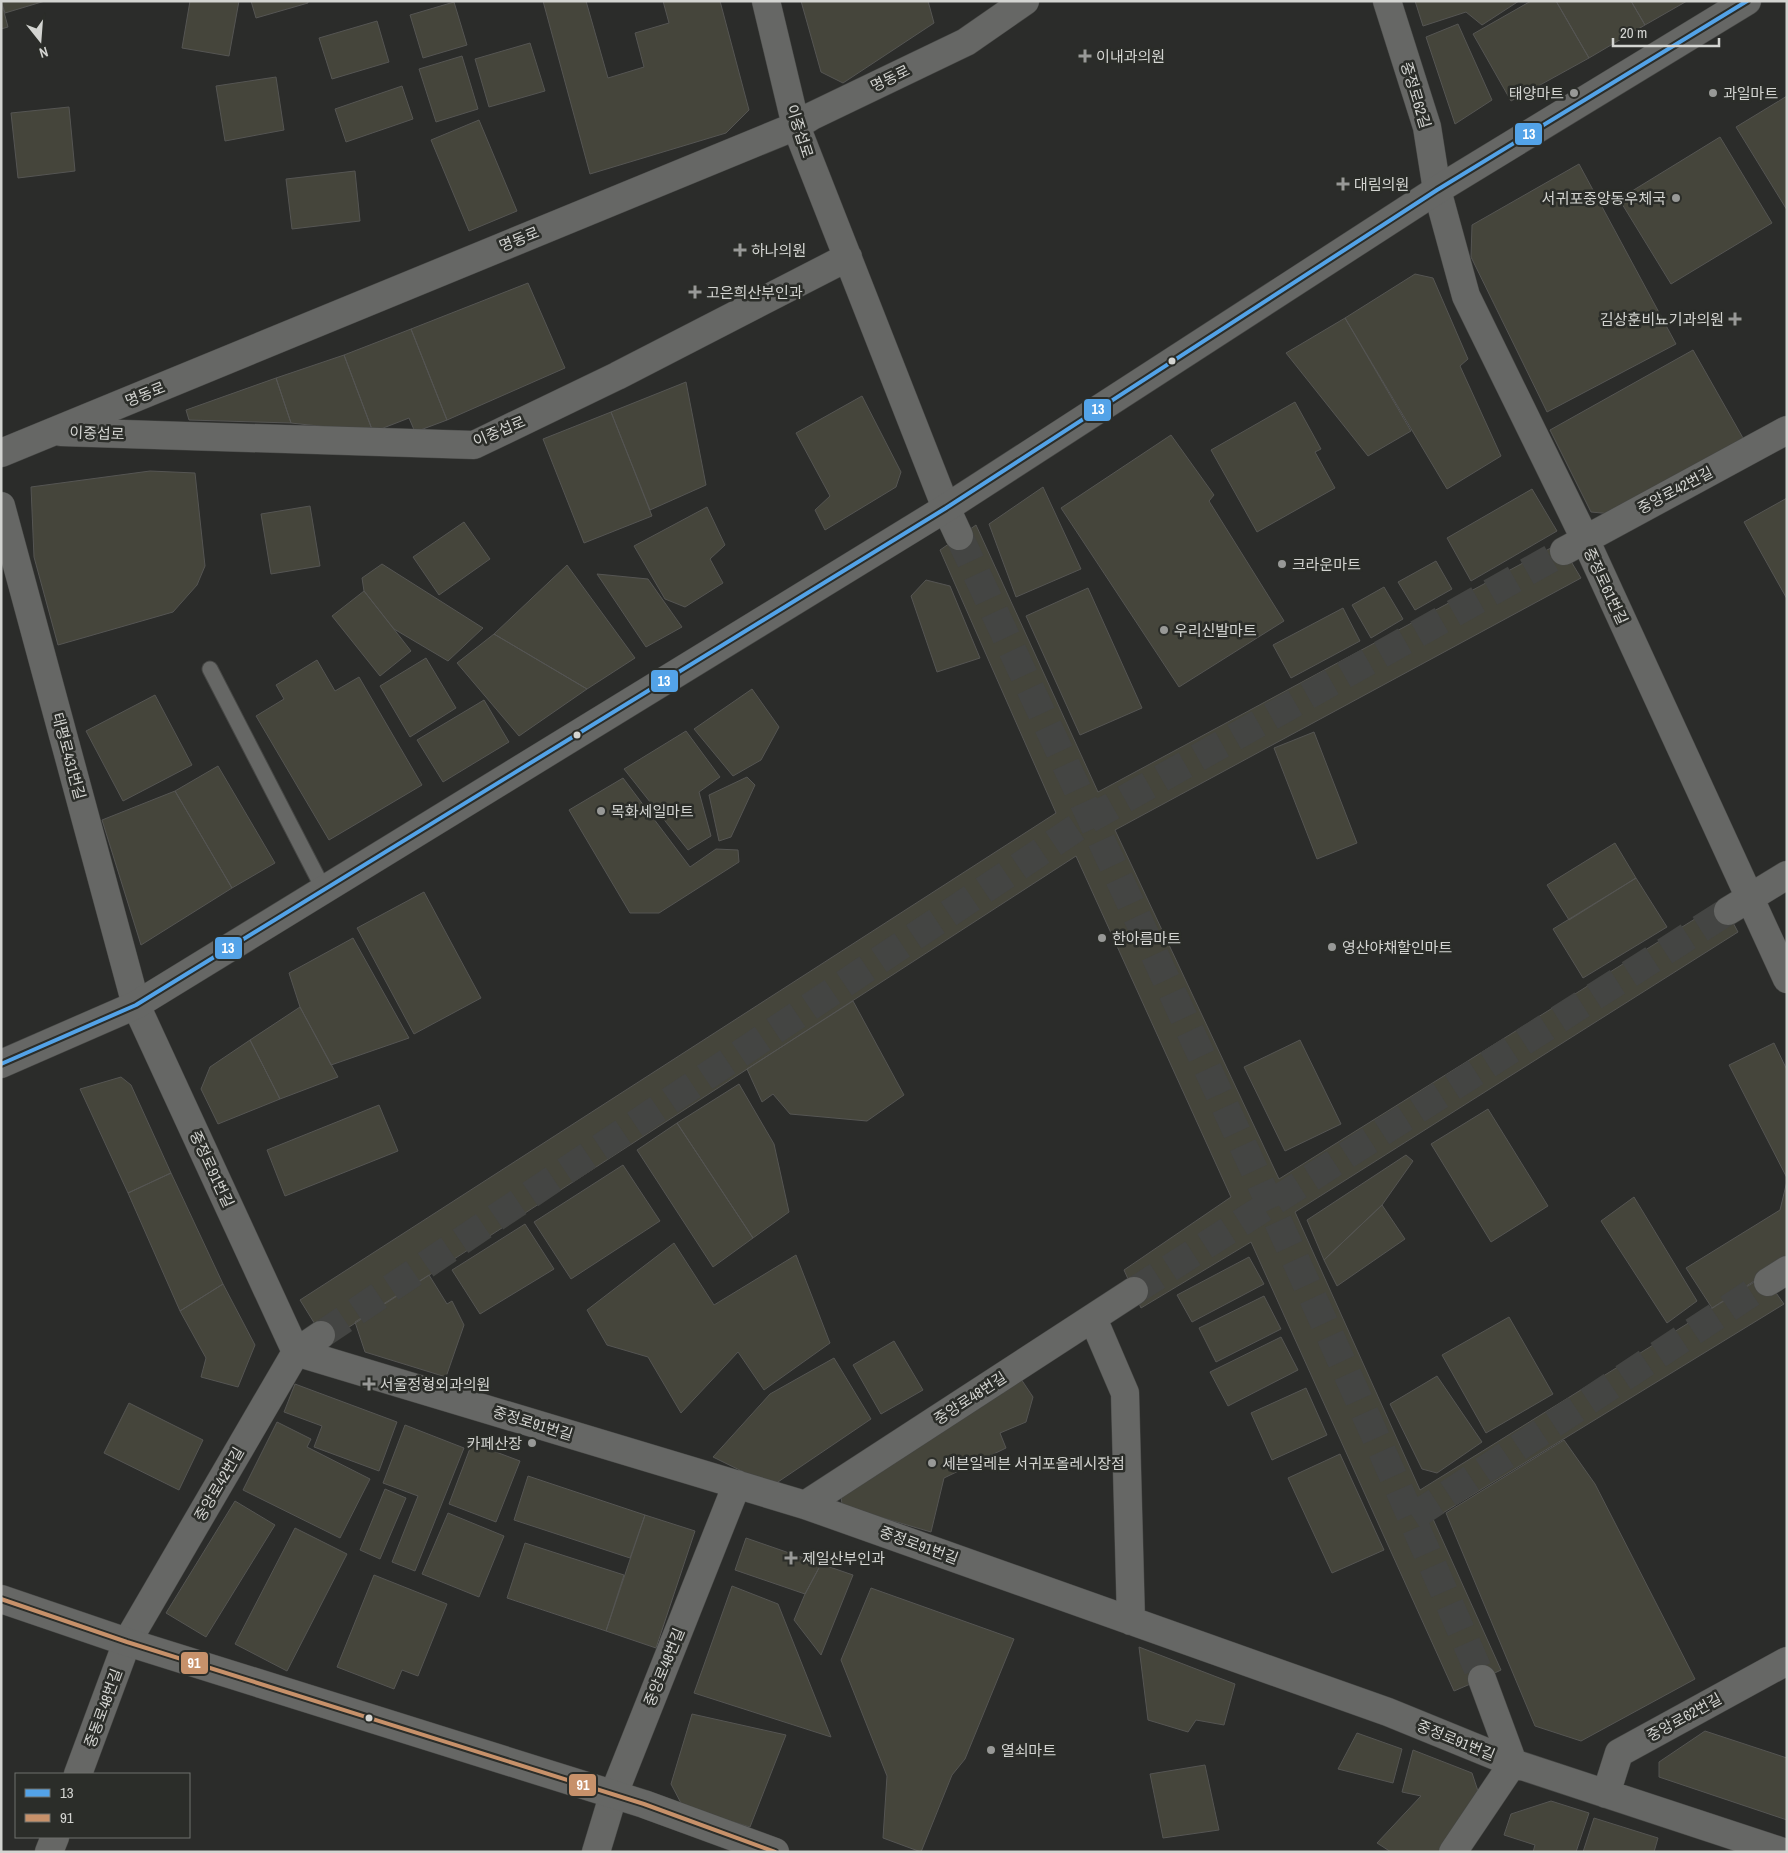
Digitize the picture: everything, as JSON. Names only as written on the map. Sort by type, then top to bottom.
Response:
[{"type":"street","name":"이중섭로","points":[[766,1],[796,126],[946,508],[959,536]]},
{"type":"street","name":"명동로","points":[[1,453],[796,126],[812,116],[966,42],[1024,1]]},
{"type":"street","name":"중정로62길","points":[[1387,1],[1427,127],[1437,190]]},
{"type":"street","points":[[1,1064],[136,1005],[946,508],[1437,190],[1746,1]]},
{"type":"street","name":"중정로61번길","points":[[1437,190],[1466,296],[1574,545],[1739,905],[1787,979]]},
{"type":"street","name":"이중섭로","points":[[52,432],[474,445],[617,376],[848,257]]},
{"type":"street","name":"중앙로42번길","points":[[1574,545],[1787,430]]},
{"type":"street","name":"태평로431번길","points":[[1,506],[136,1005]]},
{"type":"street","points":[[1739,905],[1787,876]]},
{"type":"street","name":"중정로91번길","points":[[136,1005],[296,1352],[805,1505],[1388,1712],[1513,1763],[1783,1852]]},
{"type":"street","name":"중앙로48번길","points":[[805,1505],[1134,1291]]},
{"type":"street","points":[[1090,1320],[1098,1330],[1126,1393],[1131,1621]]},
{"type":"street","name":"중앙로42번길","points":[[127,1642],[296,1352],[321,1335]]},
{"type":"street","name":"중앙로48번길","points":[[596,1852],[613,1796],[737,1484]]},
{"type":"street","points":[[1,1599],[127,1642],[613,1796],[644,1804],[775,1852]]},
{"type":"street","name":"중동로48번길","points":[[78,1773],[127,1642]]},
{"type":"street","name":"중앙로62번길","points":[[1606,1794],[1619,1753],[1787,1661]]},
{"type":"street","points":[[1453,1852],[1513,1763],[1482,1679]]},
{"type":"street","points":[[49,1852],[55,1838]]},
{"type":"lane","points":[[210,669],[324,890]]},
{"type":"building","points":[[1,1],[8,27],[1,29]]},
{"type":"building","points":[[1,1],[45,1],[5,13]]},
{"type":"building","points":[[190,1],[239,1],[229,56],[182,48]]},
{"type":"building","points":[[251,1],[308,1],[308,3],[256,18]]},
{"type":"building","points":[[543,1],[586,1],[608,78],[644,67],[635,33],[669,23],[663,1],[720,1],[749,110],[726,133],[590,174]]},
{"type":"building","points":[[801,1],[928,1],[934,23],[843,83],[821,72]]},
{"type":"building","points":[[1415,1],[1519,1],[1482,25],[1466,12],[1423,26]]},
{"type":"building","points":[[1531,1],[1556,1],[1589,58],[1511,101],[1473,34]]},
{"type":"building","points":[[1556,1],[1631,1],[1645,25],[1589,58]]},
{"type":"building","points":[[1631,1],[1687,1],[1645,25]]},
{"type":"building","points":[[454,2],[467,45],[423,58],[410,15]]},
{"type":"building","points":[[377,21],[389,62],[332,79],[319,38]]},
{"type":"building","points":[[1458,24],[1492,100],[1455,124],[1426,37]]},
{"type":"building","points":[[530,43],[545,91],[489,107],[475,59]]},
{"type":"building","points":[[462,56],[478,109],[436,122],[419,69]]},
{"type":"building","points":[[276,77],[284,130],[225,141],[216,86]]},
{"type":"building","points":[[402,86],[413,119],[346,142],[335,109]]},
{"type":"building","points":[[1787,96],[1787,210],[1736,127]]},
{"type":"building","points":[[69,107],[75,171],[18,178],[11,113]]},
{"type":"building","points":[[479,120],[517,211],[469,231],[431,140]]},
{"type":"building","points":[[1720,137],[1772,223],[1671,284],[1619,199]]},
{"type":"building","points":[[1579,164],[1676,344],[1547,412],[1471,257],[1472,225]]},
{"type":"building","points":[[355,171],[360,221],[292,229],[286,179]]},
{"type":"building","points":[[1415,274],[1433,278],[1468,359],[1460,366],[1501,456],[1447,489],[1345,318]]},
{"type":"building","points":[[528,283],[565,368],[447,420],[411,329]]},
{"type":"building","points":[[1345,318],[1411,431],[1368,456],[1286,353]]},
{"type":"building","points":[[411,329],[447,420],[415,432],[409,418],[373,432],[344,355]]},
{"type":"building","points":[[1693,350],[1743,438],[1612,514],[1591,512],[1550,430]]},
{"type":"building","points":[[344,355],[373,432],[291,423],[276,378]]},
{"type":"building","points":[[276,378],[291,423],[189,420],[186,410]]},
{"type":"building","points":[[686,382],[706,485],[650,510],[611,412]]},
{"type":"building","points":[[862,396],[901,472],[896,487],[825,530],[815,510],[830,496],[796,433]]},
{"type":"building","points":[[1295,402],[1321,449],[1315,452],[1335,488],[1257,532],[1211,450]]},
{"type":"building","points":[[611,412],[652,516],[584,543],[543,439]]},
{"type":"building","points":[[1171,435],[1214,495],[1209,501],[1284,621],[1179,687],[1061,508]]},
{"type":"building","points":[[150,471],[195,473],[205,566],[197,585],[173,612],[58,645],[34,557],[31,487]]},
{"type":"building","points":[[1043,487],[1081,569],[1016,597],[989,524]]},
{"type":"building","points":[[1532,489],[1557,531],[1471,581],[1447,538]]},
{"type":"building","points":[[1787,498],[1787,599],[1744,522]]},
{"type":"building","points":[[310,506],[320,566],[271,574],[261,514]]},
{"type":"building","points":[[707,507],[725,545],[710,559],[723,583],[685,607],[665,599],[634,546]]},
{"type":"building","points":[[464,522],[490,559],[439,595],[413,557]]},
{"type":"building","points":[[976,525],[1098,792],[1560,543],[1581,578],[1115,830],[1279,1179],[1722,902],[1738,932],[1295,1212],[1420,1490],[1764,1276],[1784,1304],[1433,1519],[1501,1670],[1454,1691],[1251,1242],[1141,1308],[1124,1270],[1231,1197],[1076,856],[326,1342],[300,1300],[1056,813],[940,550]]},
{"type":"building","points":[[1436,561],[1452,589],[1415,610],[1398,582]]},
{"type":"building","points":[[382,564],[483,628],[448,661],[394,629],[364,591],[362,578]]},
{"type":"building","points":[[567,565],[635,658],[587,689],[494,634]]},
{"type":"building","points":[[597,574],[648,579],[682,627],[646,647]]},
{"type":"building","points":[[926,580],[950,586],[980,658],[937,672],[911,596]]},
{"type":"building","points":[[1384,587],[1403,619],[1371,638],[1352,605]]},
{"type":"building","points":[[1088,588],[1142,708],[1080,735],[1026,616]]},
{"type":"building","points":[[364,591],[411,651],[380,676],[332,616]]},
{"type":"building","points":[[1343,608],[1360,641],[1291,678],[1273,645]]},
{"type":"building","points":[[494,634],[587,689],[519,736],[457,663]]},
{"type":"building","points":[[426,658],[456,708],[410,737],[380,686]]},
{"type":"building","points":[[317,660],[335,691],[359,677],[422,785],[329,840],[256,716],[284,699],[276,685]]},
{"type":"building","points":[[752,689],[779,727],[761,760],[733,776],[694,729]]},
{"type":"building","points":[[155,695],[192,765],[123,801],[86,731]]},
{"type":"building","points":[[484,700],[509,742],[443,782],[417,740]]},
{"type":"building","points":[[686,731],[720,777],[699,792],[711,836],[688,850],[624,769]]},
{"type":"building","points":[[1314,732],[1357,843],[1317,859],[1274,748]]},
{"type":"building","points":[[218,766],[275,863],[232,888],[175,791]]},
{"type":"building","points":[[747,777],[755,785],[731,837],[719,841],[709,795]]},
{"type":"building","points":[[623,778],[690,867],[716,849],[738,850],[739,862],[659,913],[630,913],[569,810]]},
{"type":"building","points":[[175,791],[232,888],[141,945],[102,820]]},
{"type":"building","points":[[1615,843],[1636,878],[1569,920],[1547,885]]},
{"type":"building","points":[[1636,878],[1667,927],[1583,978],[1553,929]]},
{"type":"building","points":[[424,892],[481,998],[414,1034],[357,928]]},
{"type":"building","points":[[353,938],[409,1038],[331,1065],[300,1007],[289,973]]},
{"type":"building","points":[[853,1001],[904,1095],[867,1121],[790,1114],[773,1094],[762,1102],[747,1069]]},
{"type":"building","points":[[300,1007],[338,1077],[280,1099],[250,1040]]},
{"type":"building","points":[[250,1040],[280,1099],[218,1124],[201,1089],[210,1067]]},
{"type":"building","points":[[1300,1040],[1341,1124],[1285,1151],[1244,1067]]},
{"type":"building","points":[[1774,1043],[1787,1070],[1787,1178],[1729,1065]]},
{"type":"building","points":[[121,1077],[131,1085],[171,1173],[128,1193],[80,1089]]},
{"type":"building","points":[[739,1084],[774,1144],[789,1212],[753,1238],[677,1123]]},
{"type":"building","points":[[379,1105],[398,1151],[285,1196],[267,1150]]},
{"type":"building","points":[[1488,1109],[1548,1206],[1491,1242],[1431,1144]]},
{"type":"building","points":[[677,1123],[753,1238],[713,1267],[637,1150]]},
{"type":"building","points":[[1406,1155],[1413,1161],[1382,1205],[1324,1260],[1307,1220]]},
{"type":"building","points":[[623,1165],[660,1221],[571,1279],[534,1222]]},
{"type":"building","points":[[171,1173],[223,1284],[180,1311],[128,1193]]},
{"type":"building","points":[[1787,1181],[1787,1260],[1712,1308],[1686,1268],[1780,1210]]},
{"type":"building","points":[[1634,1197],[1697,1301],[1667,1323],[1601,1221]]},
{"type":"building","points":[[1382,1205],[1405,1239],[1337,1286],[1324,1260]]},
{"type":"building","points":[[525,1224],[554,1269],[480,1314],[452,1270]]},
{"type":"building","points":[[674,1243],[714,1305],[796,1255],[830,1343],[764,1390],[738,1352],[681,1413],[648,1357],[607,1345],[587,1310]]},
{"type":"building","points":[[1249,1257],[1264,1284],[1192,1322],[1177,1295]]},
{"type":"building","points":[[429,1275],[447,1304],[452,1301],[464,1325],[446,1377],[365,1352],[355,1322]]},
{"type":"building","points":[[223,1284],[255,1345],[238,1387],[201,1377],[206,1358],[180,1311]]},
{"type":"building","points":[[1264,1296],[1281,1329],[1216,1362],[1199,1328]]},
{"type":"building","points":[[1509,1317],[1553,1394],[1486,1433],[1442,1355]]},
{"type":"building","points":[[1281,1337],[1298,1370],[1228,1406],[1210,1372]]},
{"type":"building","points":[[894,1341],[923,1390],[881,1414],[853,1365]]},
{"type":"building","points":[[834,1358],[871,1419],[772,1486],[713,1457],[770,1394]]},
{"type":"building","name":"세븐일레븐 서귀포올레시장점","points":[[1019,1376],[1033,1397],[1026,1422],[1000,1433],[1006,1448],[944,1478],[931,1532],[842,1506],[841,1494]]},
{"type":"building","points":[[1437,1376],[1482,1442],[1437,1473],[1422,1469],[1390,1404]]},
{"type":"building","points":[[295,1384],[397,1422],[379,1471],[314,1447],[322,1426],[284,1412]]},
{"type":"building","points":[[1306,1388],[1327,1435],[1272,1460],[1251,1413]]},
{"type":"building","points":[[129,1403],[203,1440],[179,1490],[104,1453]]},
{"type":"building","points":[[277,1422],[311,1439],[307,1447],[370,1479],[340,1538],[243,1490]]},
{"type":"building","points":[[405,1425],[464,1448],[415,1571],[392,1562],[418,1496],[383,1483]]},
{"type":"building","points":[[1564,1440],[1595,1484],[1695,1679],[1581,1741],[1535,1726],[1446,1513]]},
{"type":"building","points":[[472,1443],[520,1461],[496,1522],[449,1504]]},
{"type":"building","points":[[1340,1454],[1384,1550],[1332,1573],[1288,1478]]},
{"type":"building","points":[[528,1476],[645,1515],[630,1558],[514,1520]]},
{"type":"building","points":[[385,1489],[406,1498],[380,1559],[360,1550]]},
{"type":"building","points":[[235,1501],[275,1525],[206,1637],[166,1613]]},
{"type":"building","points":[[448,1513],[504,1536],[479,1597],[422,1574]]},
{"type":"building","points":[[645,1515],[695,1531],[656,1648],[606,1631]]},
{"type":"building","points":[[295,1528],[347,1554],[287,1671],[235,1644]]},
{"type":"building","points":[[746,1538],[821,1564],[805,1594],[735,1570]]},
{"type":"building","points":[[525,1543],[624,1575],[606,1631],[507,1598]]},
{"type":"building","points":[[821,1564],[853,1575],[821,1655],[794,1620]]},
{"type":"building","points":[[374,1575],[447,1604],[418,1676],[402,1670],[394,1689],[337,1667]]},
{"type":"building","points":[[732,1586],[778,1604],[831,1737],[694,1693]]},
{"type":"building","points":[[871,1588],[1014,1639],[965,1759],[952,1775],[921,1852],[883,1838],[887,1776],[841,1660]]},
{"type":"building","points":[[1139,1647],[1235,1684],[1224,1725],[1196,1720],[1188,1732],[1148,1720]]},
{"type":"building","points":[[692,1714],[786,1735],[750,1827],[683,1807],[671,1784]]},
{"type":"building","points":[[1705,1731],[1787,1758],[1787,1820],[1659,1777],[1659,1762]]},
{"type":"building","points":[[1357,1733],[1402,1749],[1393,1783],[1338,1769]]},
{"type":"building","points":[[1413,1750],[1472,1773],[1479,1794],[1439,1852],[1391,1852],[1377,1843],[1421,1796],[1402,1792]]},
{"type":"building","points":[[1205,1765],[1219,1830],[1163,1838],[1150,1774]]},
{"type":"building","points":[[1551,1801],[1589,1813],[1576,1852],[1533,1852],[1535,1845],[1504,1835],[1511,1814]]},
{"type":"building","points":[[1594,1818],[1658,1838],[1654,1852],[1583,1852]]},
{"type":"tunnel","points":[[959,536],[1290,1248],[1482,1679]]},
{"type":"tunnel","points":[[321,1335],[1091,818],[1564,551]]},
{"type":"tunnel","points":[[1134,1291],[1728,911]]},
{"type":"tunnel","points":[[1413,1517],[1768,1282]]},
{"type":"transit line","name":"13","points":[[1,1064],[136,1005],[946,508],[1437,190],[1747,1]]},
{"type":"transit line","name":"91","points":[[1,1599],[127,1642],[644,1804],[775,1852]]},
{"type":"place","name":"이내과의원","points":[[1085,56]]},
{"type":"place","name":"태양마트","points":[[1574,93]]},
{"type":"place","name":"과일마트","points":[[1713,93]]},
{"type":"place","name":"대림의원","points":[[1343,184]]},
{"type":"place","name":"서귀포중앙동우체국","points":[[1676,198]]},
{"type":"place","name":"하나의원","points":[[740,250]]},
{"type":"place","name":"고은희산부인과","points":[[695,292]]},
{"type":"place","name":"김상훈비뇨기과의원","points":[[1735,319]]},
{"type":"place","name":"크라운마트","points":[[1282,564]]},
{"type":"place","name":"우리신발마트","points":[[1164,630]]},
{"type":"place","name":"목화세일마트","points":[[601,811]]},
{"type":"place","name":"한아름마트","points":[[1102,938]]},
{"type":"place","name":"영산야채할인마트","points":[[1332,947]]},
{"type":"place","name":"서울정형외과의원","points":[[369,1384]]},
{"type":"place","name":"카페산장","points":[[532,1443]]},
{"type":"place","name":"세븐일레븐 서귀포올레시장점","points":[[932,1463]]},
{"type":"place","name":"제일산부인과","points":[[791,1558]]},
{"type":"place","name":"열쇠마트","points":[[991,1750]]}]
